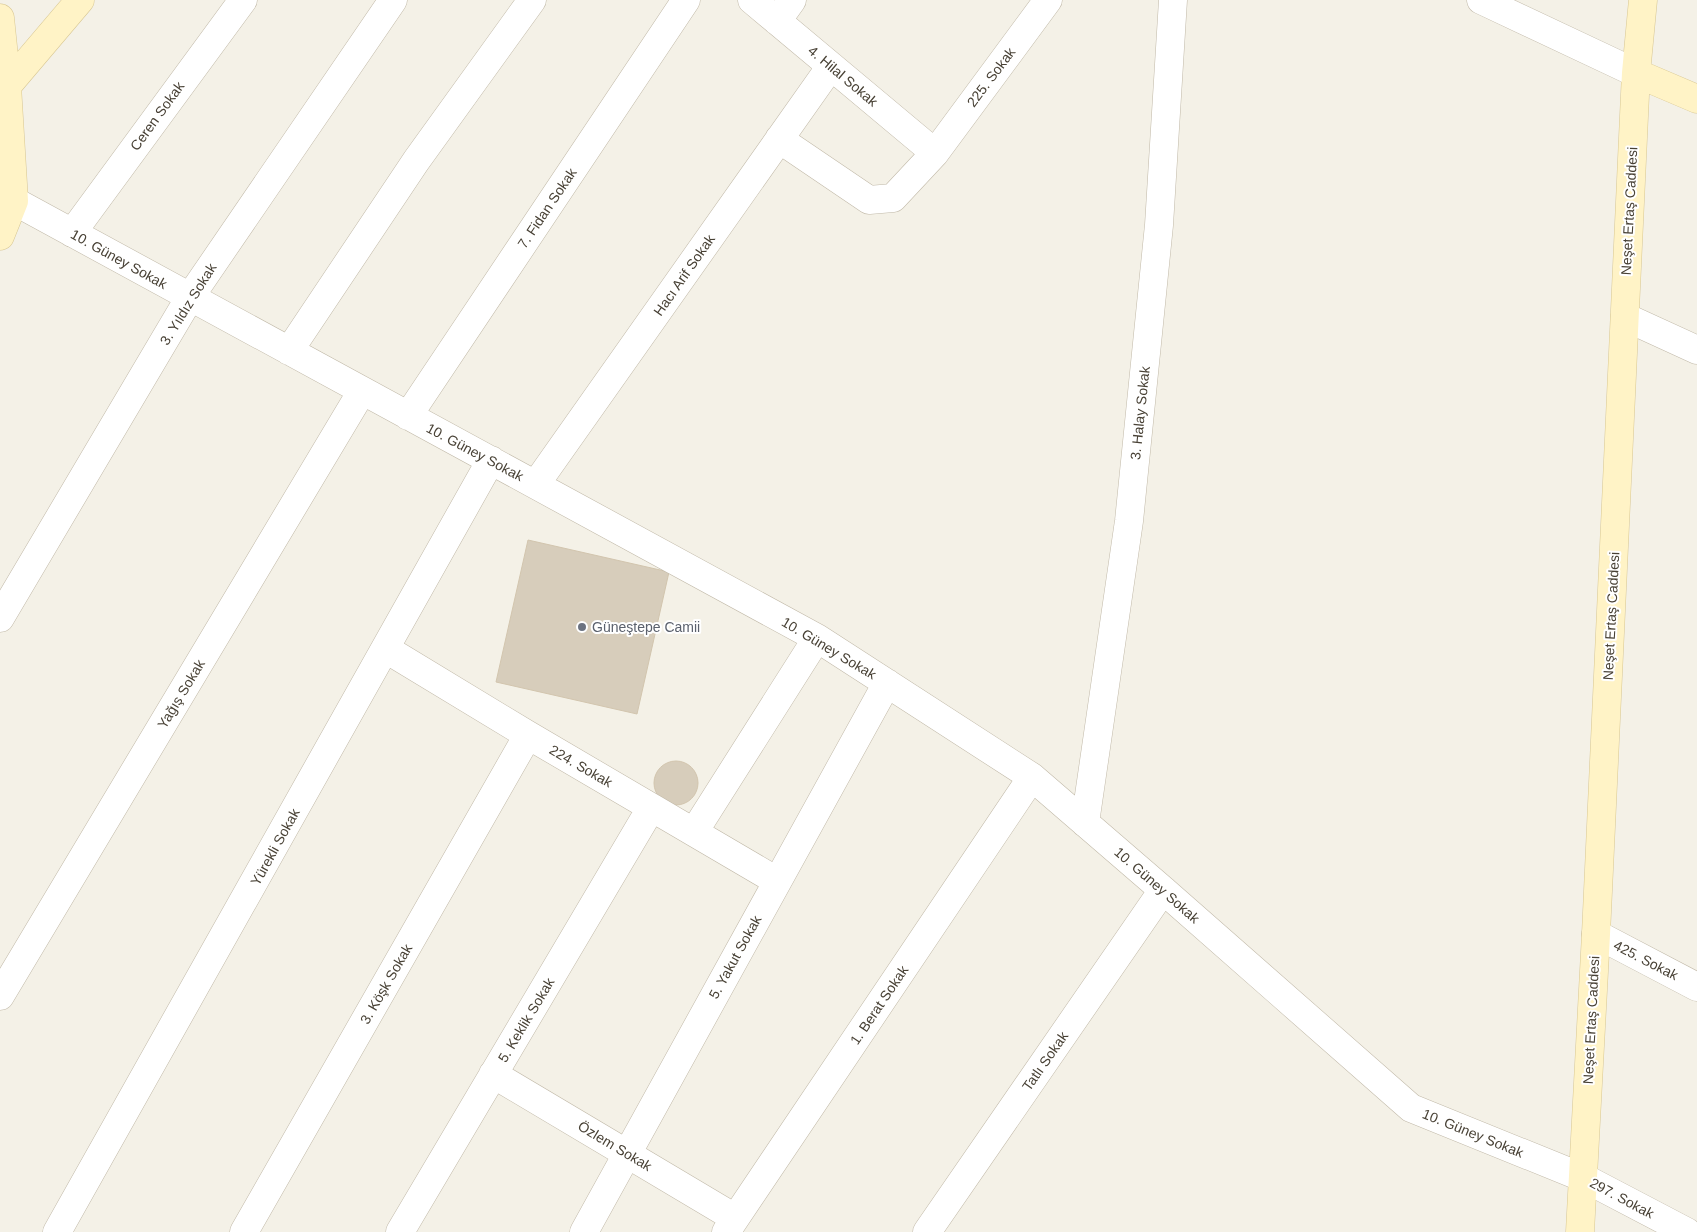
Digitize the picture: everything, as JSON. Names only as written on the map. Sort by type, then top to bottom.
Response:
[{"type":"main road","points":[[7,86],[80,0]]},
{"type":"main road","name":"Neşet Ertaş Caddesi","points":[[1580,1232],[1596,934],[1636,73],[1643,0]]},
{"type":"main road","points":[[0,18],[7,86],[14,201],[0,236]]},
{"type":"main road","points":[[1636,73],[1697,99]]},
{"type":"street","name":"Ceren Sokak","points":[[72,233],[243,0]]},
{"type":"street","name":"3. Yıldız Sokak","points":[[0,618],[190,297],[393,0]]},
{"type":"street","points":[[289,351],[416,161],[532,0]]},
{"type":"street","name":"7. Fidan Sokak","points":[[408,416],[686,0]]},
{"type":"street","name":"4. Hilal Sokak","points":[[752,0],[785,10],[831,66],[934,153]]},
{"type":"street","name":"225. Sokak","points":[[779,139],[869,200],[893,198],[934,153],[1048,0]]},
{"type":"street","name":"3. Halay Sokak","points":[[1085,823],[1129,520],[1159,225],[1173,0]]},
{"type":"street","points":[[1481,0],[1636,73]]},
{"type":"street","name":"Hacı Arif Sokak","points":[[536,484],[831,66]]},
{"type":"street","name":"10. Güney Sokak","points":[[14,201],[817,638],[1032,777],[1411,1108],[1584,1178]]},
{"type":"street","points":[[1625,317],[1697,350]]},
{"type":"street","name":"Yağış Sokak","points":[[0,996],[362,391]]},
{"type":"street","name":"Yürekli Sokak","points":[[57,1232],[491,460]]},
{"type":"street","points":[[694,832],[817,638]]},
{"type":"street","name":"224. Sokak","points":[[386,649],[651,808],[777,881]]},
{"type":"street","name":"5. Yakut Sokak","points":[[584,1232],[626,1152],[887,683]]},
{"type":"street","name":"3. Köşk Sokak","points":[[244,1232],[528,735]]},
{"type":"street","name":"1. Berat Sokak","points":[[731,1225],[1032,777]]},
{"type":"street","name":"5. Keklik Sokak","points":[[400,1232],[651,808]]},
{"type":"street","name":"Tatlı Sokak","points":[[927,1232],[1163,890]]},
{"type":"street","name":"425. Sokak","points":[[1596,934],[1697,987]]},
{"type":"street","name":"Özlem Sokak","points":[[494,1074],[626,1152],[731,1225]]},
{"type":"street","name":"297. Sokak","points":[[1584,1178],[1688,1232]]},
{"type":"building","name":"Güneştepe Camii","points":[[528,540],[669,572],[637,714],[496,682]]},
{"type":"building","points":[[672,761],[680,761],[692,767],[698,783],[692,799],[680,805],[672,805],[660,799],[654,787],[654,779],[660,767]]},
{"type":"place","name":"Güneştepe Camii","points":[[582,627]]}]
